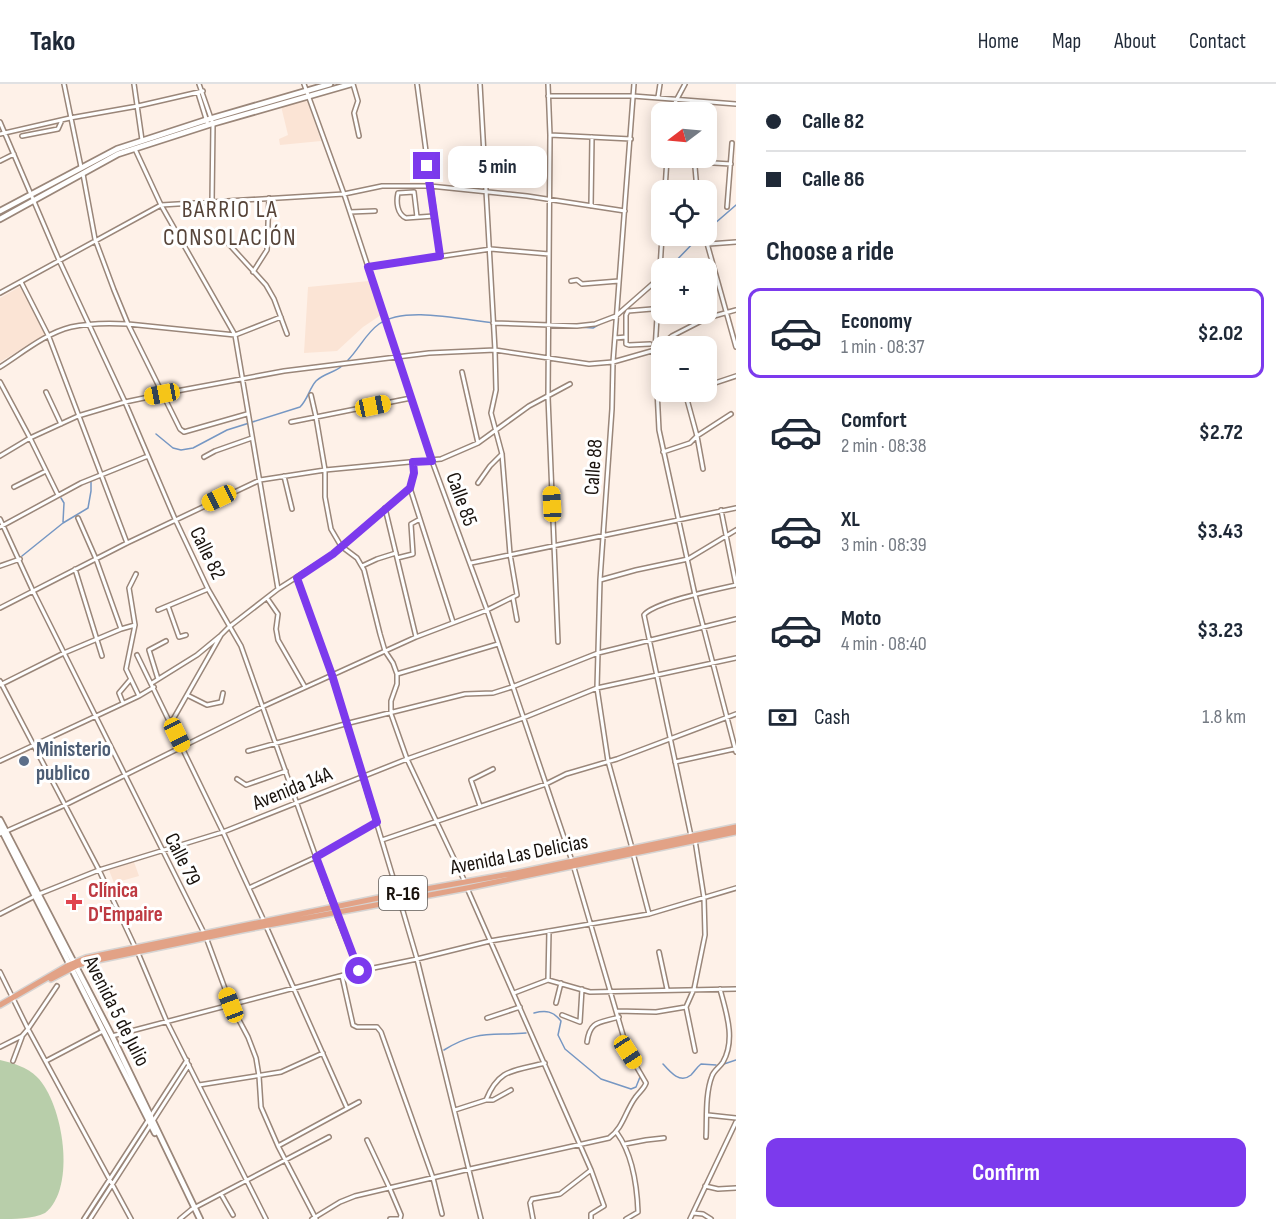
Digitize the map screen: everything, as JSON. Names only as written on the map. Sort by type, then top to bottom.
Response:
[{"type":"main road","name":"R-16","points":[[0,1006],[73,965],[136,949],[265,923],[400,901],[693,838],[736,826]]},
{"type":"main road","name":"R-16","points":[[693,838],[736,834]]},
{"type":"main road","name":"Avenida Las Delicias","points":[[335,911],[398,894],[466,885]]},
{"type":"street","points":[[64,84],[81,167]]},
{"type":"street","points":[[134,84],[142,140]]},
{"type":"street","points":[[199,84],[203,91],[210,122],[212,202]]},
{"type":"street","name":"Calle 85","points":[[304,84],[344,194],[432,461],[487,610],[573,863],[628,1052],[646,1083],[646,1086],[635,1097],[616,1133]]},
{"type":"street","points":[[308,93],[330,84]]},
{"type":"street","points":[[0,211],[81,167],[142,140],[308,93],[352,84],[358,101],[354,113],[359,136]]},
{"type":"street","points":[[417,84],[440,256]]},
{"type":"street","points":[[2,832],[65,805],[264,705],[416,637],[487,610],[517,594],[510,554],[502,454],[491,413],[496,390],[495,350],[488,192],[480,84]]},
{"type":"street","points":[[548,84],[550,135],[548,397],[558,642]]},
{"type":"street","name":"Calle 88","points":[[634,84],[613,362],[600,580],[597,688],[608,761],[649,914]]},
{"type":"street","points":[[658,97],[660,84]]},
{"type":"street","points":[[676,102],[685,84]]},
{"type":"street","points":[[0,134],[203,91]]},
{"type":"street","points":[[198,92],[210,122]]},
{"type":"street","points":[[548,96],[658,97],[736,104]]},
{"type":"street","points":[[21,136],[58,129],[62,120]]},
{"type":"street","name":"Calle 82","points":[[0,122],[33,201],[208,589],[241,646],[264,705],[335,911],[359,971]]},
{"type":"street","points":[[0,219],[118,154],[210,122]]},
{"type":"street","points":[[550,135],[631,139]]},
{"type":"street","points":[[591,206],[592,137]]},
{"type":"street","points":[[728,207],[732,142]]},
{"type":"street","points":[[135,148],[161,205],[235,335],[278,589]]},
{"type":"street","points":[[0,161],[14,154]]},
{"type":"street","points":[[697,180],[695,167],[697,162],[731,164]]},
{"type":"street","points":[[83,174],[95,239],[128,324],[182,432],[247,414]]},
{"type":"street","points":[[0,293],[95,239],[161,205],[344,194],[379,186],[430,186],[625,211]]},
{"type":"street","points":[[417,217],[414,192],[398,193],[398,210],[402,217],[406,218],[434,216]]},
{"type":"street","points":[[254,272],[267,250],[269,198]]},
{"type":"street","points":[[350,212],[375,211]]},
{"type":"street","points":[[226,241],[266,285],[287,333]]},
{"type":"street","points":[[717,243],[736,242]]},
{"type":"street","points":[[709,246],[736,347]]},
{"type":"street","points":[[368,267],[491,249],[549,254]]},
{"type":"street","points":[[571,280],[578,280],[582,284],[619,281]]},
{"type":"street","points":[[21,282],[49,337],[127,543]]},
{"type":"street","points":[[493,323],[585,325],[616,316],[651,285]]},
{"type":"street","points":[[650,344],[627,345],[626,337],[627,312],[651,309]]},
{"type":"street","points":[[717,315],[736,310]]},
{"type":"street","points":[[0,366],[70,327],[128,324],[235,335],[280,318]]},
{"type":"street","points":[[672,336],[695,324]]},
{"type":"street","points":[[615,338],[626,337]]},
{"type":"street","points":[[0,456],[30,438],[78,416],[125,402],[241,378],[396,356],[495,350],[548,356],[589,364],[613,362],[651,351]]},
{"type":"street","points":[[462,372],[478,443]]},
{"type":"street","points":[[717,382],[736,376]]},
{"type":"street","points":[[0,382],[58,495]]},
{"type":"street","points":[[0,608],[127,543],[260,480],[325,470],[432,461],[478,443],[520,412],[570,384]]},
{"type":"street","points":[[46,392],[61,424]]},
{"type":"street","points":[[311,394],[325,470],[327,513],[331,529],[341,546],[357,558],[362,566],[385,651],[397,674],[397,684],[391,701],[391,714],[407,759],[466,885],[591,1170],[604,1206],[591,1214],[591,1219]]},
{"type":"street","points":[[291,422],[411,398]]},
{"type":"street","points":[[658,402],[663,452],[695,595],[736,750],[675,762]]},
{"type":"street","points":[[688,402],[703,469]]},
{"type":"street","points":[[663,452],[690,443],[732,414]]},
{"type":"street","points":[[204,457],[252,438]]},
{"type":"street","points":[[478,483],[502,454]]},
{"type":"street","points":[[2,526],[58,495],[148,456]]},
{"type":"street","points":[[413,462],[414,473],[410,488],[453,622]]},
{"type":"street","points":[[14,487],[46,471]]},
{"type":"street","points":[[284,476],[292,508]]},
{"type":"street","points":[[152,683],[197,655],[278,589],[333,554],[410,488]]},
{"type":"street","points":[[386,508],[416,637]]},
{"type":"street","points":[[470,563],[736,508]]},
{"type":"street","points":[[695,1051],[686,1007],[694,989],[705,935],[704,898],[651,639],[644,615],[648,611],[695,595],[736,585],[721,510]]},
{"type":"street","points":[[78,518],[96,559],[121,628]]},
{"type":"street","name":"Calle 79","points":[[0,519],[33,591],[205,935],[231,1005],[248,1036],[256,1058],[260,1076],[261,1107],[314,1218]]},
{"type":"street","points":[[362,566],[413,554],[411,524],[420,519]]},
{"type":"street","points":[[600,580],[688,559],[736,530]]},
{"type":"street","points":[[0,566],[20,559]]},
{"type":"street","points":[[731,560],[736,559]]},
{"type":"street","points":[[75,569],[102,656]]},
{"type":"street","points":[[136,573],[129,588],[135,625],[126,669],[139,696]]},
{"type":"street","points":[[297,578],[332,675],[398,894]]},
{"type":"street","points":[[158,610],[208,589]]},
{"type":"street","points":[[267,598],[278,614],[276,629],[278,639],[305,687]]},
{"type":"street","points":[[513,598],[517,620]]},
{"type":"street","points":[[168,606],[178,636],[180,638],[186,635]]},
{"type":"street","points":[[248,751],[465,694],[481,695],[512,687],[598,653],[736,619]]},
{"type":"street","points":[[135,625],[121,628],[64,653],[1,684],[99,870],[167,1022],[266,1219]]},
{"type":"street","points":[[171,723],[221,635]]},
{"type":"street","points":[[158,679],[149,650],[166,641]]},
{"type":"street","points":[[397,674],[498,644]]},
{"type":"street","points":[[137,655],[183,746],[348,1108]]},
{"type":"street","name":"Avenida 14A","points":[[0,914],[37,895],[99,870],[223,832],[407,759],[523,718],[597,688],[736,658]]},
{"type":"street","points":[[123,703],[119,693],[130,680]]},
{"type":"street","points":[[0,761],[154,687]]},
{"type":"street","points":[[187,695],[207,705],[221,702],[223,693]]},
{"type":"street","points":[[382,840],[546,784],[566,774],[736,714]]},
{"type":"street","points":[[480,806],[471,780],[493,769]]},
{"type":"street","points":[[237,779],[246,785],[286,771]]},
{"type":"street","name":"Avenida 5 de Julio","points":[[0,820],[2,832],[111,1036],[198,1219]]},
{"type":"street","points":[[249,888],[316,857],[377,822]]},
{"type":"street","points":[[111,1036],[359,971],[490,941],[649,914],[736,888]]},
{"type":"street","points":[[400,901],[417,959],[481,1219]]},
{"type":"street","points":[[548,980],[549,931]]},
{"type":"street","points":[[659,952],[667,989]]},
{"type":"street","name":"Avenida 5 de Julio","points":[[73,965],[150,1119]]},
{"type":"street","points":[[0,972],[28,1029],[131,1219]]},
{"type":"street","points":[[342,976],[353,1025],[380,1029],[433,1178],[442,1215]]},
{"type":"street","points":[[514,993],[548,980],[590,992],[736,989]]},
{"type":"street","points":[[556,1003],[561,983]]},
{"type":"street","points":[[13,1061],[22,1036],[57,986]]},
{"type":"street","points":[[706,1137],[712,1074],[723,1062],[729,1048],[731,1032],[720,989]]},
{"type":"street","points":[[562,1015],[580,1022],[582,990]]},
{"type":"street","points":[[488,1018],[520,1007]]},
{"type":"street","points":[[617,1011],[656,1012],[686,1007]]},
{"type":"street","points":[[587,1042],[593,1024],[618,1017]]},
{"type":"street","points":[[46,1061],[104,1030]]},
{"type":"street","points":[[731,1032],[736,1031]]},
{"type":"street","points":[[0,1047],[22,1036]]},
{"type":"street","points":[[199,1085],[281,1072],[323,1053]]},
{"type":"street","points":[[84,1219],[187,1060]]},
{"type":"street","points":[[486,1100],[498,1079],[507,1073],[545,1063]]},
{"type":"street","points":[[90,1219],[150,1119],[189,1065]]},
{"type":"street","points":[[455,1110],[492,1100],[511,1090]]},
{"type":"street","points":[[278,1146],[359,1102]]},
{"type":"street","points":[[690,1219],[736,1120],[707,1114]]},
{"type":"street","points":[[314,1218],[340,1202],[470,1168],[609,1138],[616,1133],[625,1144],[635,1177],[638,1210],[636,1214],[626,1219]]},
{"type":"street","points":[[180,1219],[193,1208],[329,1137]]},
{"type":"street","points":[[625,1144],[664,1138]]},
{"type":"street","points":[[367,1140],[401,1217],[390,1219]]},
{"type":"street","points":[[533,1219],[530,1203],[532,1199],[561,1194],[591,1170]]},
{"type":"street","points":[[705,1186],[718,1189],[736,1188]]},
{"type":"street","points":[[221,1194],[232,1215]]},
{"type":"street","points":[[693,1213],[703,1214],[711,1219]]},
{"type":"shaded area","points":[[307,99],[321,141],[280,145],[279,139],[288,135],[281,106]]},
{"type":"shaded area","points":[[369,281],[381,315],[363,327],[337,351],[304,353],[308,287]]},
{"type":"shaded area","points":[[21,286],[47,334],[0,362],[0,298]]},
{"type":"shaded area","points":[[134,862],[139,876],[114,883],[109,870]]},
{"type":"green space","points":[[0,1060],[24,1068],[37,1077],[54,1106],[59,1125],[63,1145],[61,1185],[55,1201],[45,1213],[35,1216],[0,1219]]},
{"type":"waterway","points":[[717,221],[736,205]]},
{"type":"waterway","points":[[679,258],[690,246]]},
{"type":"waterway","points":[[348,360],[374,328],[392,318],[427,315],[520,325]]},
{"type":"waterway","points":[[579,327],[593,328],[603,322]]},
{"type":"waterway","points":[[156,434],[173,448],[181,450],[193,448],[227,430],[300,407],[316,381],[343,365]]},
{"type":"waterway","points":[[22,556],[63,523],[88,508],[91,482]]},
{"type":"waterway","points":[[61,498],[64,503],[63,522]]},
{"type":"waterway","points":[[534,1013],[549,1012],[555,1015],[561,1021],[558,1035],[565,1049],[601,1079],[631,1089],[636,1087],[640,1077]]},
{"type":"waterway","points":[[444,1050],[465,1039],[493,1034],[526,1033]]},
{"type":"waterway","points":[[724,1064],[736,1060]]},
{"type":"waterway","points":[[663,1064],[679,1078],[691,1075],[701,1064],[716,1065]]},
{"type":"place","name":"Ministerio publico","points":[[24,761]]},
{"type":"place","name":"Clínica D'Empaire","points":[[74,902]]},
{"type":"district","name":"BARRIO LA CONSOLACIÓN","points":[[230,223]]},
{"type":"route","points":[[359,971],[316,857],[377,822],[345,724],[332,675],[297,578],[333,554],[410,488],[414,473],[413,462],[432,461],[368,267],[440,256],[427,166]]}]
